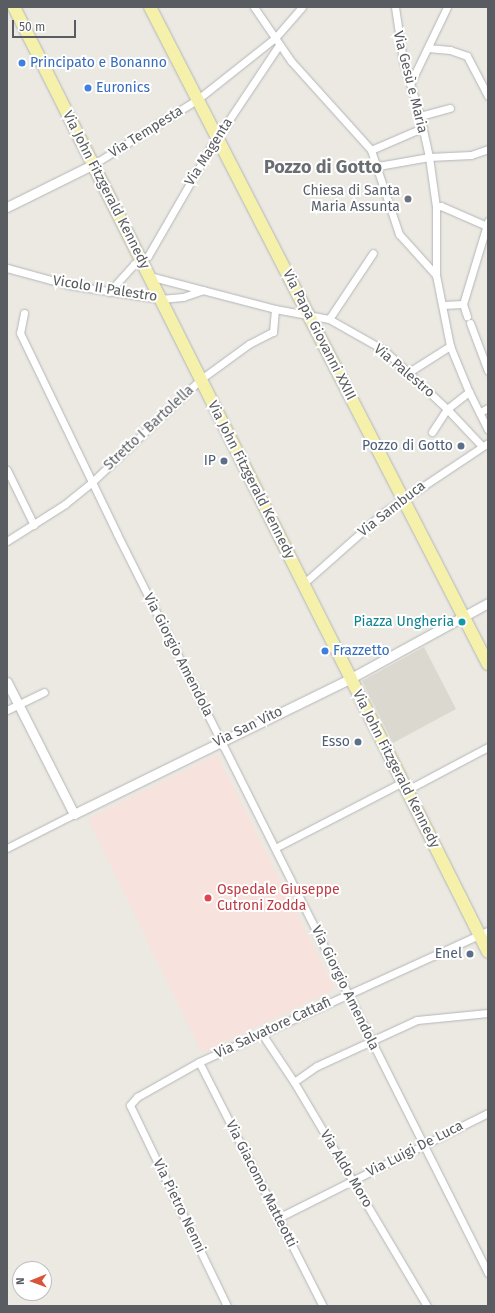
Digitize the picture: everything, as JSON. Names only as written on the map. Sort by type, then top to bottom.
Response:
[{"type":"main road","name":"Via John Fitzgerald Kennedy","points":[[14,7],[405,786],[484,934],[488,952]]},
{"type":"main road","name":"Via Papa Giovanni XXIII","points":[[150,7],[488,664]]},
{"type":"street","points":[[254,7],[277,42],[371,150],[378,166],[399,234],[436,275]]},
{"type":"street","points":[[277,42],[302,7]]},
{"type":"street","name":"Via Gesù e Maria","points":[[395,7],[401,52],[420,116],[429,157],[436,207],[436,275],[450,346],[468,392],[480,412],[488,430]]},
{"type":"street","points":[[410,84],[447,7]]},
{"type":"street","name":"Via Tempesta","points":[[7,208],[94,164],[198,99],[277,42]]},
{"type":"street","name":"Via Magenta","points":[[109,292],[134,264],[148,256],[277,42]]},
{"type":"street","points":[[428,48],[450,50],[467,56],[488,96]]},
{"type":"street","points":[[420,116],[450,108]]},
{"type":"street","points":[[371,150],[422,128]]},
{"type":"street","points":[[378,166],[429,157],[471,155],[488,149]]},
{"type":"street","points":[[436,207],[441,206],[487,223],[463,304],[467,316]]},
{"type":"street","points":[[329,318],[373,253]]},
{"type":"street","name":"Vicolo II Palestro","points":[[7,268],[49,281],[109,292],[160,299],[183,298],[203,290]]},
{"type":"street","name":"Via Palestro","points":[[149,276],[275,309],[329,318],[384,350],[485,444]]},
{"type":"street","points":[[443,305],[463,304]]},
{"type":"street","name":"Stretto I Bartolella","points":[[7,541],[34,525],[92,482],[201,380],[249,344],[273,332],[275,309]]},
{"type":"street","name":"Via Giorgio Amendola","points":[[24,313],[20,333],[92,482],[371,1042],[488,1273]]},
{"type":"street","points":[[470,323],[488,371]]},
{"type":"street","points":[[409,372],[450,346]]},
{"type":"street","points":[[432,432],[447,409],[468,392]]},
{"type":"street","points":[[480,412],[488,408]]},
{"type":"street","name":"Via Sambuca","points":[[303,584],[402,498],[485,444]]},
{"type":"street","points":[[7,470],[34,525]]},
{"type":"street","name":"Via San Vito","points":[[7,848],[221,740],[351,678],[488,603]]},
{"type":"street","points":[[7,682],[74,814]]},
{"type":"street","points":[[7,710],[44,692]]},
{"type":"street","points":[[274,848],[488,747]]},
{"type":"street","name":"Via Salvatore Cattafi","points":[[130,1105],[137,1097],[198,1062],[484,934]]},
{"type":"street","points":[[294,1082],[317,1066],[417,1020],[465,1013],[488,1013]]},
{"type":"street","name":"Via Aldo Moro","points":[[262,1034],[294,1082],[427,1306]]},
{"type":"street","name":"Via Giacomo Matteotti","points":[[198,1062],[323,1306]]},
{"type":"street","name":"Via Pietro Nenni","points":[[130,1105],[227,1306]]},
{"type":"street","name":"Via Luigi De Luca","points":[[278,1218],[423,1144],[488,1113]]},
{"type":"shaded area","points":[[424,647],[456,709],[393,743],[362,681]]},
{"type":"shaded area","name":"Ospedale Giuseppe Cutroni Zodda","points":[[217,755],[335,989],[202,1053],[88,819]]},
{"type":"place","name":"Principato e Bonanno","points":[[22,63]]},
{"type":"place","name":"Euronics","points":[[88,88]]},
{"type":"place","name":"Chiesa di Santa Maria Assunta","points":[[408,199]]},
{"type":"place","name":"Pozzo di Gotto","points":[[461,446]]},
{"type":"place","name":"IP","points":[[224,461]]},
{"type":"place","name":"Piazza Ungheria","points":[[462,622]]},
{"type":"place","name":"Frazzetto","points":[[325,651]]},
{"type":"place","name":"Esso","points":[[358,742]]},
{"type":"place","name":"Ospedale Giuseppe Cutroni Zodda","points":[[208,898]]},
{"type":"place","name":"Enel","points":[[470,954]]},
{"type":"district","name":"Pozzo di Gotto","points":[[323,167]]}]
